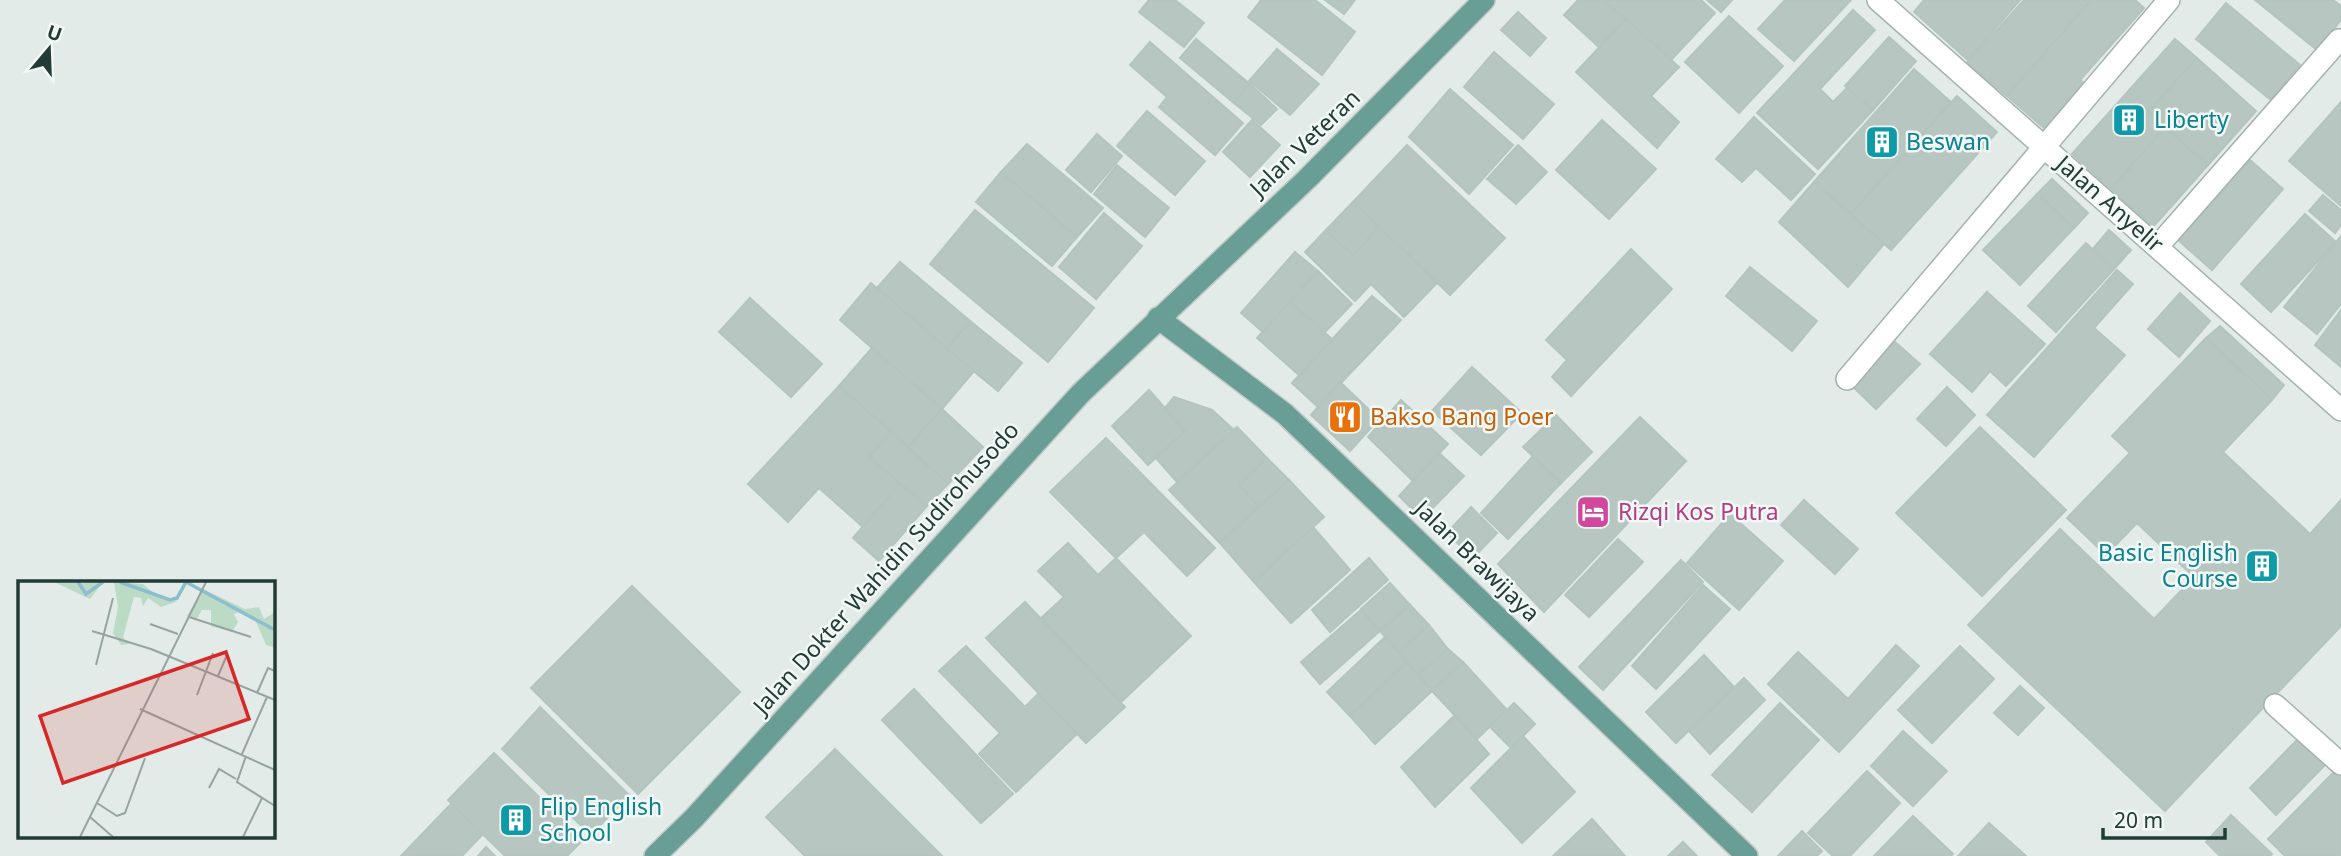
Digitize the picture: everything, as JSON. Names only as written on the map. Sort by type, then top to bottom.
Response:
[{"type":"main road","name":"Jalan Veteran","points":[[1157,318],[1307,178],[1484,0]]},
{"type":"main road","name":"Jalan Dokter Wahidin Sudirohusodo","points":[[656,856],[694,818],[1081,393],[1157,318]]},
{"type":"main road","name":"Jalan Brawijaya","points":[[1157,318],[1285,414],[1747,856]]},
{"type":"street","name":"Jalan Anyelir","points":[[1878,0],[2341,410]]},
{"type":"street","points":[[1847,379],[2169,0]]},
{"type":"street","points":[[2158,246],[2339,40]]},
{"type":"street","points":[[2275,705],[2341,764]]},
{"type":"building","points":[[1149,0],[1175,0],[1204,23],[1184,47],[1139,12]]},
{"type":"building","points":[[1261,0],[1315,0],[1355,32],[1322,75],[1248,17]]},
{"type":"building","points":[[1325,0],[1355,0],[1344,14]]},
{"type":"building","points":[[1578,0],[1604,0],[1626,19],[1600,48],[1564,15]]},
{"type":"building","points":[[1604,0],[1701,0],[1715,13],[1671,60]]},
{"type":"building","points":[[1707,0],[1732,0],[1721,12]]},
{"type":"building","points":[[1785,0],[1851,0],[1794,61],[1758,29]]},
{"type":"building","points":[[1924,0],[2020,0],[1968,60],[1914,12]]},
{"type":"building","points":[[2024,0],[2091,0],[2007,96],[1967,63]]},
{"type":"building","points":[[2091,0],[2135,0],[2144,8],[2080,80],[2091,89],[2051,134],[2007,96]]},
{"type":"building","points":[[2255,0],[2333,0],[2341,6],[2341,20],[2317,50]]},
{"type":"building","points":[[2226,3],[2300,65],[2271,100],[2196,39]]},
{"type":"building","points":[[1853,10],[1875,30],[1820,89],[1833,102],[1848,87],[1873,110],[1818,169],[1757,113]]},
{"type":"building","points":[[1518,12],[1546,38],[1530,56],[1501,30]]},
{"type":"building","points":[[1729,16],[1783,66],[1739,113],[1685,62]]},
{"type":"building","points":[[1626,19],[1679,67],[1651,96],[1679,122],[1657,148],[1576,72]]},
{"type":"building","points":[[1889,37],[1916,61],[1873,110],[1845,86]]},
{"type":"building","points":[[1196,39],[1250,84],[1234,103],[1180,58]]},
{"type":"building","name":"Liberty","points":[[2175,39],[2197,58],[2148,112],[2165,128],[2111,189],[2072,154]]},
{"type":"building","points":[[1150,42],[1243,123],[1215,155],[1159,107],[1167,97],[1130,65]]},
{"type":"building","points":[[1277,49],[1319,84],[1290,115],[1249,81]]},
{"type":"building","points":[[1494,52],[1554,104],[1523,139],[1464,87]]},
{"type":"building","points":[[2197,58],[2256,111],[2208,165],[2148,112]]},
{"type":"building","name":"Beswan","points":[[1914,69],[1951,102],[1851,214],[1814,182]]},
{"type":"building","points":[[1250,84],[1277,109],[1261,125],[1234,103]]},
{"type":"building","points":[[1450,89],[1513,145],[1469,194],[1409,137]]},
{"type":"building","points":[[1957,96],[1997,132],[1891,250],[1851,214]]},
{"type":"building","points":[[2341,102],[2341,206],[2289,161]]},
{"type":"building","points":[[1147,111],[1205,161],[1175,195],[1117,146]]},
{"type":"building","points":[[1754,117],[1815,174],[1791,200],[1756,168],[1742,182],[1716,159]]},
{"type":"building","points":[[1252,120],[1280,145],[1250,177],[1223,152]]},
{"type":"building","points":[[1602,120],[1656,169],[1609,219],[1556,170]]},
{"type":"building","points":[[2165,128],[2208,165],[2153,227],[2111,189]]},
{"type":"building","points":[[1097,134],[1122,156],[1091,192],[1066,170]]},
{"type":"building","points":[[1027,144],[1103,208],[1077,237],[1001,172]]},
{"type":"building","points":[[1407,145],[1505,238],[1450,295],[1353,202]]},
{"type":"building","points":[[1518,145],[1547,172],[1516,204],[1487,179]]},
{"type":"building","points":[[2250,160],[2283,189],[2212,270],[2178,240]]},
{"type":"building","points":[[1117,165],[1169,208],[1145,237],[1094,194]]},
{"type":"building","points":[[1001,172],[1077,237],[1052,266],[976,202]]},
{"type":"building","points":[[2052,179],[2088,213],[2074,228],[2037,194]]},
{"type":"building","points":[[1814,182],[1884,244],[1848,287],[1779,222]]},
{"type":"building","points":[[2037,194],[2074,228],[2020,285],[1983,250]]},
{"type":"building","points":[[2323,195],[2341,210],[2341,225],[2335,233],[2309,211]]},
{"type":"building","points":[[1353,202],[1379,227],[1353,256],[1326,230]]},
{"type":"building","points":[[975,210],[1094,308],[1048,362],[930,264]]},
{"type":"building","points":[[1104,213],[1142,246],[1096,299],[1059,267]]},
{"type":"building","points":[[2305,214],[2336,242],[2271,312],[2241,284]]},
{"type":"building","points":[[1379,227],[1437,283],[1404,317],[1371,284],[1355,301],[1305,252],[1326,230],[1353,256]]},
{"type":"building","points":[[2109,230],[2131,250],[2114,269],[2092,250]]},
{"type":"building","points":[[2341,236],[2341,304],[2317,334],[2284,307]]},
{"type":"building","points":[[2086,243],[2114,269],[2056,332],[2028,306]]},
{"type":"building","points":[[1631,249],[1672,289],[1571,396],[1552,377],[1567,360],[1546,340]]},
{"type":"building","points":[[1295,252],[1318,271],[1263,332],[1241,313]]},
{"type":"building","points":[[900,262],[970,321],[947,349],[877,288]]},
{"type":"building","points":[[1750,267],[1817,321],[1792,351],[1726,296]]},
{"type":"building","points":[[2117,270],[2133,284],[2094,328],[2125,355],[2034,457],[1987,415]]},
{"type":"building","points":[[1318,271],[1352,304],[1324,333],[1290,302]]},
{"type":"building","points":[[871,283],[974,371],[942,409],[840,320]]},
{"type":"building","points":[[1987,292],[2045,344],[2006,386],[1990,371],[1972,392],[1930,354]]},
{"type":"building","points":[[2180,293],[2210,321],[2179,357],[2148,329]]},
{"type":"building","points":[[1372,296],[1401,320],[1318,407],[1292,383]]},
{"type":"building","points":[[750,298],[822,364],[791,397],[719,332]]},
{"type":"building","points":[[1290,302],[1332,339],[1299,375],[1257,338]]},
{"type":"building","points":[[2341,310],[2341,367],[2315,345]]},
{"type":"building","points":[[970,321],[1022,363],[998,391],[947,349]]},
{"type":"building","points":[[2220,326],[2284,385],[2272,400],[2206,338]]},
{"type":"building","name":"Basic English Course","points":[[2206,338],[2272,400],[2223,452],[2310,534],[2341,500],[2341,626],[2165,811],[1968,625],[2060,529],[2154,619],[2194,577],[2137,523],[2106,555],[2067,518],[2130,453],[2112,436]]},
{"type":"building","points":[[1895,342],[1920,364],[1876,409],[1852,386]]},
{"type":"building","points":[[872,348],[942,409],[908,447],[839,386]]},
{"type":"building","points":[[1472,367],[1522,413],[1481,455],[1432,411]]},
{"type":"building","name":"Bakso Bang Poer","points":[[1340,382],[1379,419],[1350,451],[1311,415]]},
{"type":"building","points":[[839,386],[891,432],[869,457],[900,484],[863,527],[819,488],[788,522],[748,484]]},
{"type":"building","points":[[1947,387],[1975,415],[1946,446],[1917,419]]},
{"type":"building","points":[[1149,390],[1185,431],[1148,465],[1112,426]]},
{"type":"building","points":[[1174,397],[1212,410],[1234,430],[1177,482],[1156,458],[1185,431],[1165,408]]},
{"type":"building","points":[[1401,400],[1448,444],[1413,481],[1368,437]]},
{"type":"building","points":[[942,409],[983,447],[948,484],[908,447]]},
{"type":"building","points":[[1556,415],[1592,452],[1561,483],[1523,447]]},
{"type":"building","name":"Rizqi Kos Putra","points":[[1640,417],[1686,461],[1544,612],[1498,564]]},
{"type":"building","points":[[1237,427],[1267,458],[1239,485],[1259,506],[1220,543],[1169,490]]},
{"type":"building","points":[[1980,427],[2066,510],[1982,596],[1896,513]]},
{"type":"building","points":[[891,432],[948,484],[927,506],[869,457]]},
{"type":"building","points":[[1106,438],[1215,548],[1187,576],[1144,532],[1116,558],[1050,492]]},
{"type":"building","points":[[1439,453],[1464,476],[1422,519],[1399,496]]},
{"type":"building","points":[[1533,456],[1561,483],[1508,539],[1481,513]]},
{"type":"building","points":[[1267,458],[1289,480],[1259,506],[1239,485]]},
{"type":"building","points":[[1289,480],[1324,517],[1254,582],[1220,543]]},
{"type":"building","points":[[900,484],[927,506],[879,561],[853,538]]},
{"type":"building","points":[[1804,500],[1858,549],[1835,574],[1781,525]]},
{"type":"building","points":[[1471,507],[1497,533],[1473,558],[1447,533]]},
{"type":"building","points":[[1730,514],[1783,561],[1739,610],[1687,563]]},
{"type":"building","points":[[1313,527],[1350,570],[1291,623],[1254,582]]},
{"type":"building","points":[[1618,539],[1643,562],[1589,617],[1565,595]]},
{"type":"building","points":[[1068,543],[1098,575],[1116,558],[1191,636],[1121,702],[1041,618],[1064,597],[1038,571]]},
{"type":"building","points":[[1369,558],[1388,580],[1330,632],[1312,610]]},
{"type":"building","points":[[1681,560],[1703,582],[1603,690],[1579,667]]},
{"type":"building","points":[[1390,583],[1410,605],[1380,631],[1361,609]]},
{"type":"building","points":[[1703,585],[1730,609],[1656,689],[1632,666]]},
{"type":"building","points":[[632,586],[740,692],[638,794],[531,688]]},
{"type":"building","points":[[1025,602],[1125,707],[1086,743],[986,638]]},
{"type":"building","points":[[1410,605],[1429,625],[1399,652],[1380,631]]},
{"type":"building","points":[[1361,610],[1380,631],[1320,684],[1301,662]]},
{"type":"building","points":[[1429,625],[1448,649],[1418,675],[1399,652]]},
{"type":"building","points":[[1385,637],[1407,662],[1350,716],[1327,692]]},
{"type":"building","points":[[1896,645],[1919,666],[1839,752],[1768,684],[1798,652],[1848,699]]},
{"type":"building","points":[[966,646],[1025,707],[1038,694],[1077,734],[1016,792],[979,754],[1000,733],[939,671]]},
{"type":"building","points":[[1960,646],[1994,679],[1932,743],[1898,710]]},
{"type":"building","points":[[1448,649],[1463,662],[1432,691],[1418,675]]},
{"type":"building","points":[[1704,655],[1734,687],[1676,743],[1646,712]]},
{"type":"building","points":[[1407,662],[1432,691],[1375,744],[1350,716]]},
{"type":"building","points":[[1463,662],[1507,710],[1477,739],[1432,691]]},
{"type":"building","points":[[1744,678],[1765,700],[1710,754],[1689,731]]},
{"type":"building","points":[[2020,686],[2044,708],[2018,735],[1994,713]]},
{"type":"building","points":[[914,689],[1013,794],[981,823],[882,720]]},
{"type":"building","points":[[1514,703],[1535,724],[1511,748],[1490,727]]},
{"type":"building","points":[[1780,703],[1819,740],[1752,812],[1712,775]]},
{"type":"building","points":[[540,707],[629,795],[591,835],[502,749]]},
{"type":"building","points":[[1455,715],[1489,754],[1435,807],[1401,767]]},
{"type":"building","points":[[1903,731],[1947,771],[1913,806],[1871,766]]},
{"type":"building","points":[[1523,736],[1575,792],[1522,843],[1471,788]]},
{"type":"building","points":[[2300,737],[2327,763],[2276,815],[2250,788]]},
{"type":"building","points":[[835,749],[942,856],[805,856],[766,817]]},
{"type":"building","name":"Flip English School","points":[[494,753],[583,840],[567,856],[505,856],[448,800]]},
{"type":"building","points":[[2338,768],[2341,771],[2341,856],[2285,856],[2268,839]]},
{"type":"building","points":[[1867,771],[1900,803],[1850,856],[1833,856],[1808,833]]},
{"type":"building","points":[[451,804],[483,834],[462,856],[401,856]]},
{"type":"building","points":[[2231,815],[2272,854],[2270,856],[2220,856],[2206,842]]},
{"type":"building","points":[[1913,816],[1953,854],[1874,856]]},
{"type":"building","points":[[1592,819],[1625,856],[1553,856]]},
{"type":"building","points":[[1989,823],[2026,856],[1958,856]]},
{"type":"building","points":[[1802,831],[1822,851],[1817,856],[1778,856]]},
{"type":"building","points":[[1683,842],[1697,856],[1668,856]]},
{"type":"building","points":[[486,847],[495,856],[478,856]]},
{"type":"place","name":"Liberty","points":[[2129,120]]},
{"type":"place","name":"Beswan","points":[[1882,142]]},
{"type":"place","name":"Bakso Bang Poer","points":[[1345,417]]},
{"type":"place","name":"Rizqi Kos Putra","points":[[1593,512]]},
{"type":"place","name":"Basic English Course","points":[[2262,566]]},
{"type":"place","name":"Flip English School","points":[[516,820]]}]
